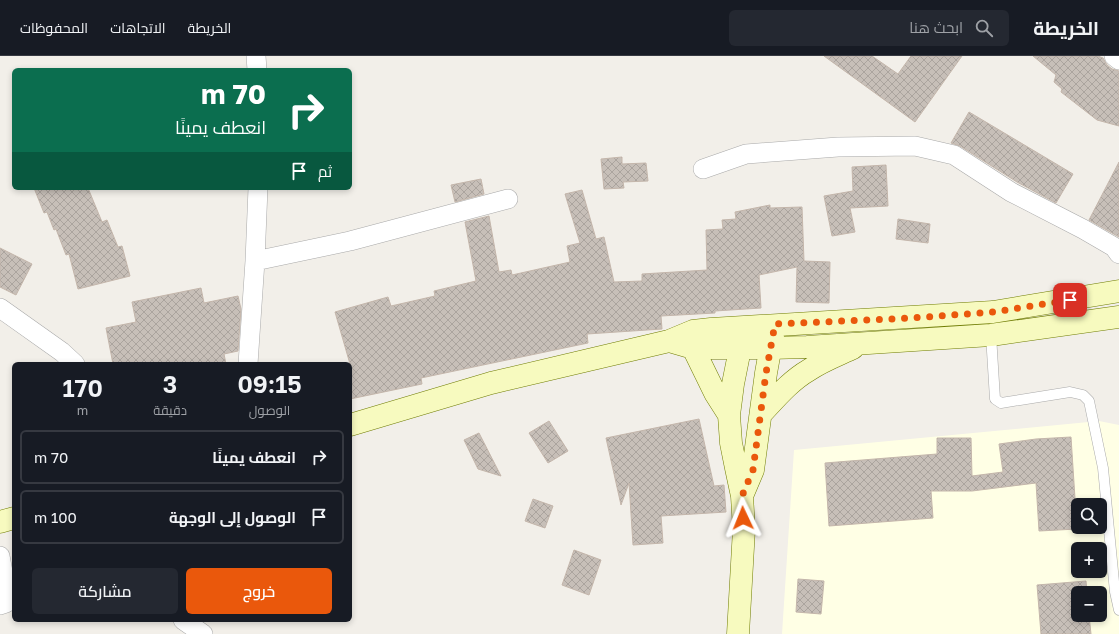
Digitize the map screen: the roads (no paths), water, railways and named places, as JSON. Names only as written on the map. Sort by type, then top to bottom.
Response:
[{"type":"main road","points":[[352,424],[491,383],[669,341],[694,331],[775,324],[912,318],[993,312],[1117,292]]},
{"type":"main road","points":[[669,341],[693,348],[770,348],[990,336],[1119,317]]},
{"type":"main road","points":[[742,496],[753,470],[760,414],[775,324]]},
{"type":"main road","points":[[738,634],[744,529],[742,496],[735,462],[729,415],[733,384],[745,326]]},
{"type":"main road","points":[[760,414],[789,384],[809,369],[863,343]]},
{"type":"main road","points":[[693,348],[715,393],[729,415]]},
{"type":"main road","points":[[0,522],[12,519]]},
{"type":"street","points":[[256,56],[257,68]]},
{"type":"street","points":[[1114,56],[1119,60]]},
{"type":"street","points":[[703,169],[746,154],[838,147],[915,146],[954,155],[1011,192],[1083,229],[1114,247],[1119,254]]},
{"type":"street","points":[[248,362],[258,190]]},
{"type":"street","points":[[255,261],[350,240],[508,199]]},
{"type":"street","points":[[1117,292],[1119,322]]},
{"type":"street","points":[[0,308],[62,352],[73,362]]},
{"type":"street","points":[[0,556],[8,598],[6,603],[0,605]]},
{"type":"street","points":[[186,622],[203,634]]},
{"type":"lane","points":[[990,336],[995,399],[997,401],[1002,403],[1070,392],[1083,395],[1089,401],[1103,468],[1115,592],[1119,610]]}]
